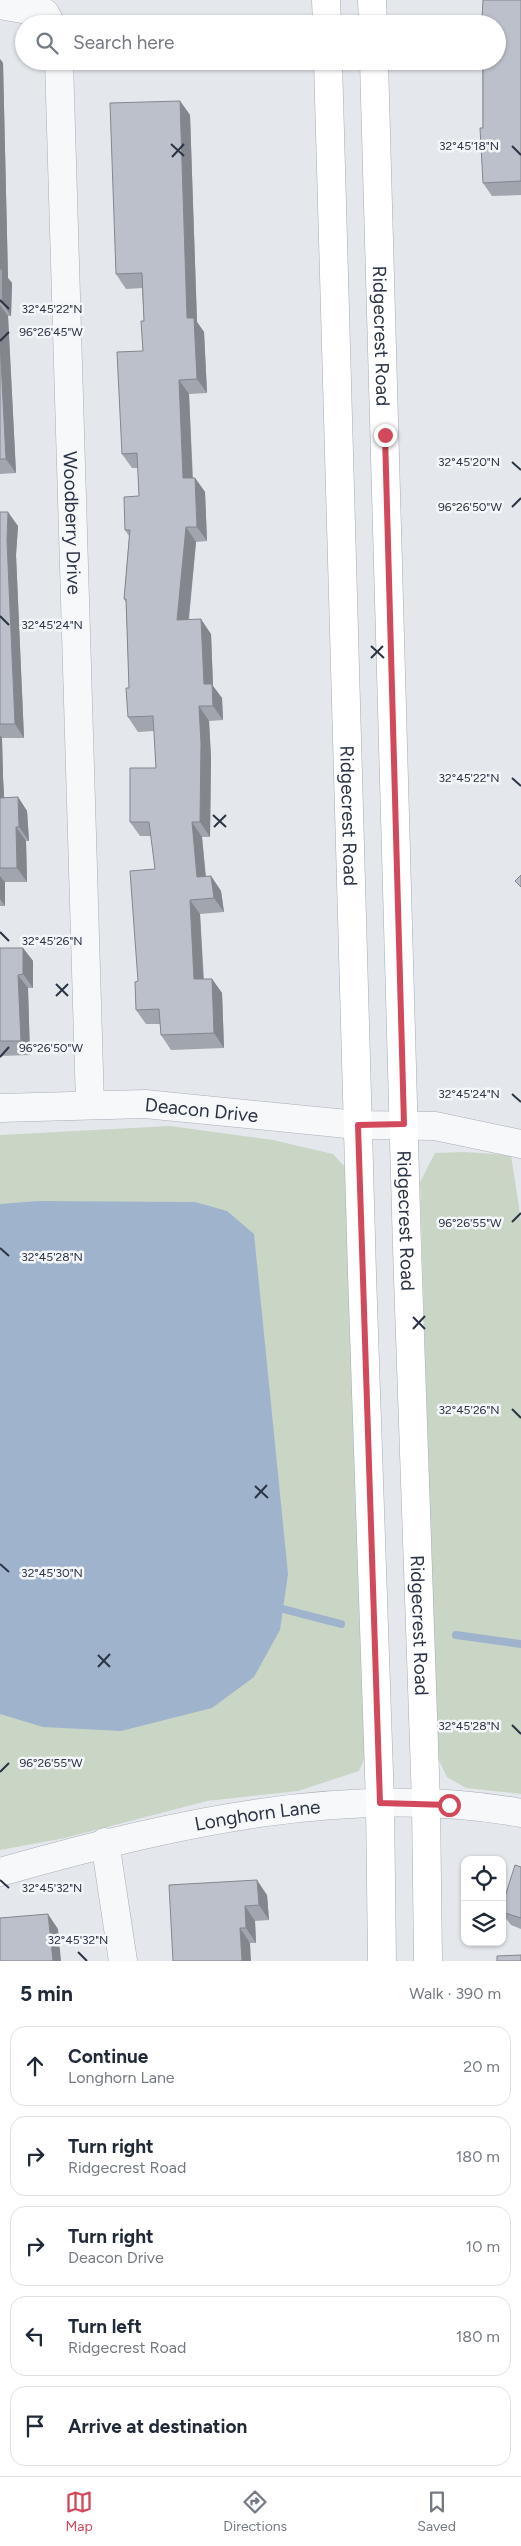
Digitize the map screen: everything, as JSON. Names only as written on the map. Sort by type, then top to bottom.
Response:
[{"type":"main road","points":[[326,0],[327,15]]},
{"type":"main road","points":[[372,0],[373,15]]},
{"type":"main road","name":"Ridgecrest Road","points":[[328,70],[358,1125],[380,1803],[382,1961]]},
{"type":"main road","name":"Ridgecrest Road","points":[[374,70],[404,1124],[426,1803],[428,1961]]},
{"type":"street","points":[[0,5],[45,13],[46,15]]},
{"type":"street","name":"Woodberry Drive","points":[[60,70],[90,1105]]},
{"type":"street","name":"Deacon Drive","points":[[0,1108],[145,1104],[358,1125],[404,1124],[435,1126],[521,1144]]},
{"type":"street","name":"Longhorn Lane","points":[[0,1872],[105,1842],[285,1810],[380,1803],[426,1803],[521,1813]]},
{"type":"street","points":[[105,1842],[123,1961]]},
{"type":"green space","points":[[170,1126],[273,1140],[333,1154],[345,1167],[349,1190],[366,1755],[359,1771],[298,1791],[207,1801],[65,1838],[0,1850],[0,1135]]},
{"type":"green space","points":[[464,1152],[511,1155],[521,1220],[521,1794],[466,1788],[447,1777],[437,1756],[420,1182],[435,1153]]},
{"type":"water","points":[[38,1201],[195,1202],[227,1211],[254,1234],[288,1574],[280,1630],[254,1677],[212,1708],[121,1731],[43,1727],[0,1714],[0,1204]]},
{"type":"building","points":[[483,0],[521,0],[521,181],[483,183],[480,128],[483,128],[483,70],[506,70],[506,15],[482,15]]},
{"type":"building","points":[[180,101],[187,318],[194,318],[197,379],[179,380],[183,478],[195,478],[197,527],[186,527],[177,620],[201,619],[204,684],[212,684],[213,706],[199,706],[201,744],[200,822],[192,822],[197,877],[211,876],[214,898],[190,900],[194,979],[212,979],[214,1033],[161,1035],[159,1009],[136,1010],[135,982],[138,981],[130,871],[155,869],[149,822],[130,822],[130,768],[156,768],[153,716],[128,717],[126,688],[129,688],[126,599],[124,599],[130,530],[125,530],[124,497],[139,496],[137,453],[122,454],[117,352],[143,351],[141,321],[144,321],[142,273],[116,274],[110,103]]},
{"type":"building","points":[[0,269],[2,269],[2,302],[0,302]]},
{"type":"building","points":[[0,341],[6,459],[0,459]]},
{"type":"building","points":[[0,512],[8,512],[7,541],[15,724],[0,724]]},
{"type":"building","points":[[18,797],[19,827],[16,827],[17,868],[0,868],[0,798]]},
{"type":"building","points":[[521,875],[521,887],[515,881]]},
{"type":"building","points":[[0,948],[23,948],[23,974],[18,975],[21,1041],[0,1041]]},
{"type":"building","points":[[515,1865],[521,1867],[521,1918],[506,1913],[506,1893]]},
{"type":"building","points":[[257,1880],[259,1905],[245,1906],[246,1928],[240,1928],[242,1961],[173,1961],[169,1885]]},
{"type":"building","points":[[48,1914],[53,1961],[0,1961],[0,1918]]},
{"type":"building","points":[[521,1955],[521,1961],[497,1961],[497,1956]]},
{"type":"waterway","points":[[283,1609],[341,1624]]},
{"type":"waterway","points":[[456,1635],[521,1644]]},
{"type":"route","points":[[385,435],[404,1124],[358,1125],[380,1803],[449,1805]]}]
